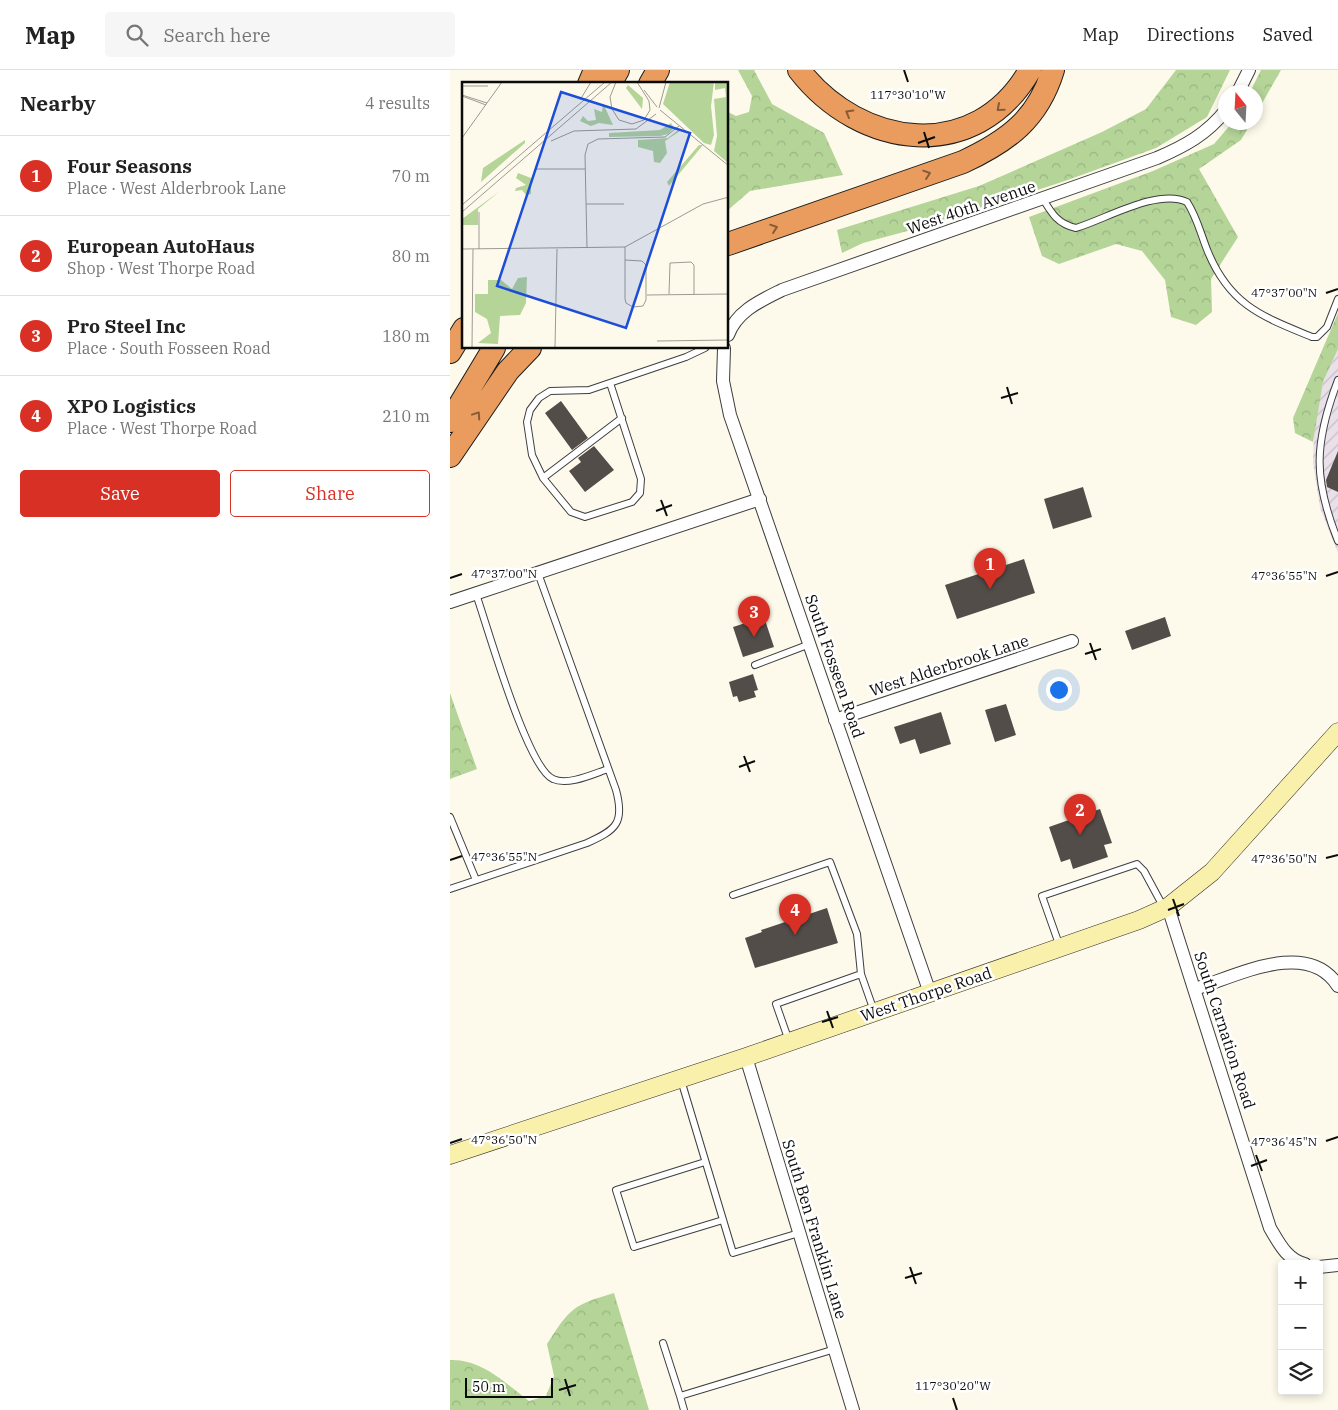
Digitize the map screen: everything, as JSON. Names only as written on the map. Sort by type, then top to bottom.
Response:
[{"type":"highway","points":[[590,82],[594,70]]},
{"type":"highway","points":[[611,82],[618,70]]},
{"type":"highway","points":[[651,82],[658,70]]},
{"type":"highway","points":[[800,70],[814,88],[835,105],[856,117],[894,132],[938,135],[958,131],[981,122],[1011,98],[1030,70]]},
{"type":"highway","points":[[729,244],[963,162],[993,148],[1016,132],[1027,120],[1045,92],[1053,70]]},
{"type":"highway","points":[[450,352],[462,332]]},
{"type":"highway","points":[[450,421],[493,349]]},
{"type":"highway","points":[[450,456],[508,371],[529,349]]},
{"type":"street","points":[[1241,85],[1248,70]]},
{"type":"street","name":"West 40th Avenue","points":[[729,332],[736,320],[749,308],[782,290],[1130,168],[1190,144],[1218,119]]},
{"type":"street","name":"South Fosseen Road","points":[[724,349],[723,368],[726,398],[930,993]]},
{"type":"street","points":[[450,602],[760,499]]},
{"type":"street","name":"West Alderbrook Lane","points":[[836,720],[1072,641]]},
{"type":"street","name":"West Thorpe Road","points":[[450,1155],[790,1042],[1139,920],[1166,908],[1212,872],[1338,732]]},
{"type":"street","name":"South Carnation Road","points":[[1166,908],[1195,989],[1270,1228],[1284,1251],[1295,1260]]},
{"type":"street","points":[[1195,989],[1273,964],[1299,961],[1319,967],[1333,978],[1338,986]]},
{"type":"street","name":"South Ben Franklin Lane","points":[[746,1057],[853,1410]]},
{"type":"street","points":[[1323,1267],[1338,1265]]},
{"type":"lane","points":[[1043,199],[1055,218],[1066,226],[1076,228],[1143,203],[1167,197],[1179,198],[1187,202],[1220,276],[1235,297],[1250,309],[1317,337],[1327,327],[1338,299]]},
{"type":"lane","points":[[610,383],[641,479],[640,493],[632,502],[585,517],[577,516],[571,512],[543,478],[532,455],[528,435],[530,410],[539,398],[550,391],[589,390],[686,357],[703,349]]},
{"type":"lane","points":[[1338,380],[1323,428],[1319,454],[1320,484],[1325,508],[1338,541]]},
{"type":"lane","points":[[543,478],[622,418]]},
{"type":"lane","points":[[450,889],[588,843],[610,831],[621,818],[620,806],[608,769],[538,572]]},
{"type":"lane","points":[[476,594],[517,714],[540,767],[552,779],[566,781],[608,769]]},
{"type":"lane","points":[[755,665],[810,644]]},
{"type":"lane","points":[[450,817],[476,880]]},
{"type":"lane","points":[[733,895],[830,862],[857,934],[861,974],[874,1013]]},
{"type":"lane","points":[[1060,948],[1042,896],[1137,864],[1144,870],[1166,908]]},
{"type":"lane","points":[[790,1042],[776,1004],[861,974]]},
{"type":"lane","points":[[680,1078],[733,1253],[800,1233]]},
{"type":"lane","points":[[705,1162],[616,1190],[634,1248],[723,1220]]},
{"type":"lane","points":[[663,1343],[684,1410]]},
{"type":"lane","points":[[680,1396],[835,1349]]},
{"type":"shaded area","points":[[1338,349],[1338,553],[1320,508],[1313,463],[1314,428],[1323,382]]},
{"type":"green space","points":[[738,70],[754,70],[772,104],[824,133],[843,175],[750,191],[729,209],[729,112],[736,116],[749,112],[752,96]]},
{"type":"green space","points":[[1176,70],[1230,70],[1223,85],[1218,85],[1218,95],[1207,117],[1156,148],[1065,181],[933,224],[863,243],[842,253],[837,230],[979,186],[1102,132],[1146,109]]},
{"type":"green space","points":[[1261,70],[1281,70],[1263,102],[1263,85],[1254,85]]},
{"type":"green space","points":[[1226,130],[1247,130],[1241,140],[1199,169],[1238,237],[1211,279],[1212,312],[1196,325],[1171,317],[1165,280],[1142,251],[1116,244],[1059,264],[1042,256],[1029,217],[1153,171],[1214,144]]},
{"type":"green space","points":[[1338,313],[1338,349],[1323,382],[1313,442],[1295,433],[1293,418]]},
{"type":"green space","points":[[450,693],[477,769],[450,779]]},
{"type":"green space","points":[[614,1293],[649,1410],[450,1410],[450,1360],[472,1363],[483,1368],[529,1401],[546,1396],[554,1376],[547,1344],[567,1315],[589,1301]]},
{"type":"building","points":[[561,401],[588,438],[572,450],[545,413]]},
{"type":"building","points":[[594,446],[614,470],[585,492],[569,471],[581,462],[578,458]]},
{"type":"building","points":[[1338,451],[1338,492],[1327,487],[1326,480]]},
{"type":"building","points":[[1083,487],[1092,517],[1053,529],[1044,499]]},
{"type":"building","points":[[1024,559],[1035,593],[957,619],[945,585]]},
{"type":"building","points":[[764,617],[774,647],[743,657],[733,627]]},
{"type":"building","points":[[1165,617],[1171,636],[1132,650],[1125,631]]},
{"type":"building","points":[[753,674],[758,690],[754,691],[756,697],[739,702],[737,696],[733,697],[729,682]]},
{"type":"building","points":[[1006,704],[1016,735],[995,742],[985,710]]},
{"type":"building","points":[[941,712],[951,744],[920,754],[915,739],[900,744],[894,727]]},
{"type":"building","points":[[1100,809],[1112,843],[1104,845],[1108,857],[1073,869],[1070,859],[1061,862],[1049,827]]},
{"type":"building","points":[[827,908],[838,943],[755,968],[745,938],[762,932],[761,930]]},
{"type":"place","name":"Four Seasons","points":[[990,589]]},
{"type":"place","name":"Pro Steel Inc","points":[[754,637]]},
{"type":"place","name":"European AutoHaus","points":[[1080,835]]},
{"type":"place","name":"XPO Logistics","points":[[795,935]]}]
